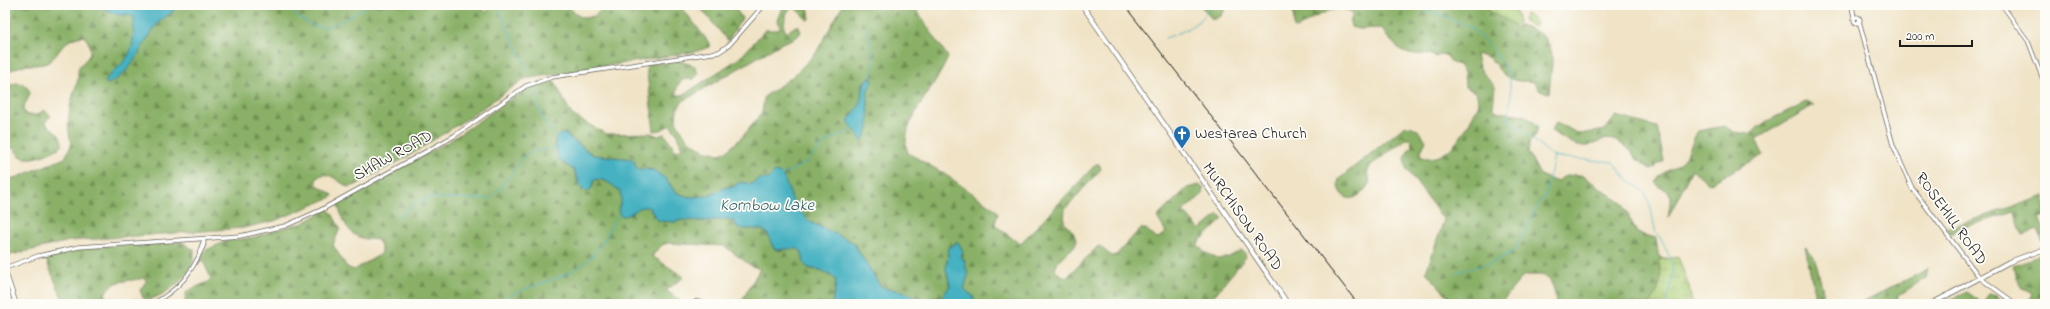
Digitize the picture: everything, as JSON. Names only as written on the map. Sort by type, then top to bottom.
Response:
[{"type":"main road","name":"SHAW ROAD","points":[[5,269],[47,254],[79,247],[204,239],[263,232],[285,226],[313,214],[454,136],[526,86],[536,81],[552,76],[719,52],[728,45],[764,5]]},
{"type":"main road","name":"MURCHISON ROAD","points":[[1082,5],[1288,304]]},
{"type":"main road","name":"ROSEHILL ROAD","points":[[1853,5],[1890,138],[1904,173],[1921,202],[1980,278],[2016,304]]},
{"type":"main road","points":[[1931,304],[2009,262],[2045,249]]},
{"type":"main road","points":[[5,269],[16,304]]},
{"type":"main road","points":[[5,294],[8,304]]},
{"type":"street","points":[[2002,5],[2028,41],[2045,85]]},
{"type":"street","points":[[152,304],[181,284],[191,272],[199,255],[204,239]]},
{"type":"street","points":[[691,304],[697,301],[705,304]]},
{"type":"green space","points":[[5,5],[482,5],[481,7],[485,12],[499,5],[566,5],[579,16],[586,18],[594,16],[608,5],[680,5],[710,44],[710,47],[694,52],[524,79],[471,116],[407,157],[356,185],[349,187],[328,175],[320,176],[316,179],[316,184],[333,195],[332,197],[274,221],[243,228],[69,241],[7,256],[5,252],[5,182],[65,158],[72,143],[68,121],[78,81],[78,69],[88,57],[90,48],[89,43],[83,36],[75,38],[65,44],[52,60],[47,63],[21,66],[5,73]]},
{"type":"green space","points":[[698,5],[733,5],[742,18],[728,41]]},
{"type":"green space","points":[[784,5],[808,5],[810,19],[807,20],[794,7],[787,13],[784,23],[784,30],[788,31],[796,26],[799,26],[801,32],[797,37],[782,43],[683,101],[677,109],[676,121],[687,139],[704,150],[720,154],[728,150],[743,136],[762,113],[764,97],[792,77],[816,53],[843,5],[913,5],[948,57],[920,105],[908,130],[906,142],[908,153],[943,173],[995,209],[998,213],[995,223],[996,226],[1020,244],[1096,164],[1099,164],[1101,169],[1065,209],[1064,222],[1073,232],[1076,239],[1075,245],[1072,249],[1057,263],[1055,271],[1066,278],[1097,247],[1100,246],[1111,256],[1116,255],[1140,229],[1146,229],[1157,239],[1166,232],[1157,217],[1187,188],[1199,185],[1204,189],[1203,194],[1183,211],[1200,230],[1219,214],[1223,219],[1199,242],[1198,245],[1204,252],[1218,259],[1229,257],[1242,250],[1246,257],[1207,304],[975,304],[973,296],[964,289],[968,275],[964,259],[961,257],[963,251],[958,242],[949,248],[946,269],[950,287],[942,297],[923,300],[902,291],[883,288],[865,262],[839,236],[810,222],[794,204],[785,181],[773,174],[768,179],[756,181],[752,184],[726,187],[709,196],[688,197],[675,192],[667,180],[651,169],[637,169],[634,161],[631,159],[593,155],[566,134],[563,164],[574,170],[578,183],[592,188],[594,180],[601,180],[614,185],[620,191],[621,195],[618,208],[628,214],[637,208],[647,206],[654,216],[661,221],[704,221],[725,218],[732,220],[737,227],[762,230],[767,234],[773,246],[779,251],[792,247],[797,248],[802,252],[804,263],[811,269],[821,270],[835,278],[836,283],[832,304],[740,304],[760,269],[750,265],[724,246],[668,243],[662,245],[652,256],[684,277],[666,290],[684,304],[187,304],[185,299],[187,291],[208,282],[211,278],[202,259],[202,254],[206,250],[227,241],[251,238],[293,225],[302,224],[327,209],[331,212],[340,228],[333,245],[347,267],[354,270],[381,254],[381,246],[378,240],[359,237],[350,231],[344,222],[340,211],[338,205],[340,202],[451,140],[530,86],[553,79],[572,115],[607,134],[651,133],[658,136],[664,134],[675,150],[679,151],[682,146],[678,135],[670,125],[661,130],[654,131],[646,65],[677,60],[695,66],[698,74],[693,80],[683,80],[678,85],[677,95],[683,95],[741,57],[765,30],[777,30],[780,28],[778,20]]},
{"type":"green space","points":[[1200,5],[1228,5],[1221,16],[1213,20]]},
{"type":"green space","points":[[1293,5],[1485,5],[1492,13],[1510,22],[1518,31],[1519,25],[1542,35],[1548,42],[1551,50],[1552,59],[1549,93],[1540,91],[1534,82],[1519,81],[1509,78],[1486,56],[1476,55],[1482,72],[1495,86],[1493,108],[1497,111],[1524,116],[1538,126],[1536,135],[1529,143],[1528,152],[1540,175],[1557,182],[1563,177],[1581,175],[1623,204],[1637,233],[1656,238],[1658,253],[1663,259],[1658,260],[1661,278],[1659,288],[1650,304],[1556,304],[1554,289],[1549,278],[1541,275],[1524,275],[1500,304],[1455,304],[1426,272],[1444,220],[1407,170],[1405,160],[1406,154],[1412,146],[1411,139],[1406,139],[1370,166],[1367,174],[1370,182],[1363,192],[1357,197],[1346,198],[1343,196],[1339,190],[1338,183],[1339,179],[1405,126],[1418,130],[1426,141],[1421,151],[1421,157],[1432,158],[1441,155],[1450,149],[1470,122],[1479,104],[1476,92],[1465,87],[1464,73],[1459,65],[1452,63],[1447,56],[1441,54],[1436,57],[1428,54],[1413,55],[1406,53],[1389,39],[1382,28],[1360,29],[1351,27],[1350,22],[1353,14],[1347,10],[1341,9],[1325,12],[1309,20],[1297,29],[1294,28]]},
{"type":"green space","points":[[1485,5],[1513,5],[1518,17],[1518,31],[1510,22],[1492,13]]},
{"type":"green space","points":[[1526,14],[1537,22],[1534,27],[1523,20]]},
{"type":"green space","points":[[17,83],[24,84],[30,91],[23,110],[26,115],[37,115],[44,110],[51,116],[45,122],[59,135],[62,141],[62,146],[47,154],[35,158],[23,157],[13,148],[5,149],[5,84],[10,85]]},
{"type":"green space","points":[[1806,102],[1814,105],[1756,139],[1763,155],[1709,184],[1692,169],[1668,218],[1671,196],[1667,190],[1659,187],[1656,183],[1660,176],[1679,164],[1688,153],[1698,131],[1724,126],[1734,132],[1749,134],[1767,121]]},
{"type":"green space","points":[[1616,116],[1657,127],[1664,161],[1657,164],[1652,170],[1635,158],[1632,152],[1614,140],[1604,139],[1588,146],[1577,146],[1551,131],[1556,123],[1580,134],[1605,130]]},
{"type":"green space","points":[[2045,196],[2045,216],[2038,218],[2045,235],[2044,245],[2038,230],[2022,235],[2015,212],[1957,229],[1950,235],[1945,229]]},
{"type":"green space","points":[[182,242],[194,250],[193,259],[186,275],[172,288],[147,301],[143,298],[140,290],[147,280],[144,278],[116,283],[111,286],[105,295],[107,299],[114,298],[113,304],[65,304],[45,258],[61,253],[95,247]]},
{"type":"green space","points":[[1805,246],[1815,259],[1824,295],[1815,297]]},
{"type":"green space","points":[[2045,254],[2045,304],[2028,304],[2032,294],[2023,289],[2012,267],[2013,265]]},
{"type":"green space","points":[[1678,257],[1689,286],[1692,304],[1650,304],[1659,288],[1661,278],[1658,260]]},
{"type":"green space","points":[[1928,269],[1926,278],[1899,295],[1894,304],[1858,304]]},
{"type":"green space","points":[[1967,292],[1982,303],[1989,294],[1995,294],[2006,304],[1940,304]]},
{"type":"green space","points":[[136,299],[144,302],[143,304],[121,304]]},
{"type":"water","points":[[96,5],[170,5],[174,11],[159,23],[136,58],[124,73],[108,84],[105,82],[107,78],[127,58],[131,50],[134,17],[127,14],[118,15]]},
{"type":"water","points":[[871,77],[873,80],[868,91],[869,117],[867,129],[862,141],[848,121],[859,106],[865,81]]},
{"type":"water","name":"Kornbow Lake","points":[[563,133],[593,155],[633,159],[637,169],[654,170],[667,180],[675,192],[688,197],[709,196],[726,187],[733,187],[740,182],[752,184],[758,179],[768,179],[775,172],[779,173],[784,178],[794,204],[810,222],[853,242],[880,286],[887,289],[902,291],[923,300],[942,297],[950,286],[946,269],[949,248],[958,242],[963,251],[961,257],[964,259],[968,275],[964,289],[973,296],[975,304],[832,304],[836,283],[835,278],[821,270],[808,268],[804,263],[802,252],[797,248],[776,250],[765,231],[758,229],[742,229],[739,228],[732,220],[725,219],[705,221],[682,220],[674,222],[660,221],[656,219],[650,208],[646,207],[642,207],[625,216],[621,216],[618,211],[621,199],[620,191],[608,182],[598,179],[594,180],[591,189],[588,191],[582,190],[574,170],[558,159],[555,139]]},
{"type":"waterway","points":[[285,5],[297,16],[308,23],[326,27],[344,20],[368,5]]},
{"type":"waterway","points":[[498,5],[507,28],[529,71]]},
{"type":"waterway","points":[[1165,38],[1186,30],[1198,22],[1213,5]]},
{"type":"waterway","points":[[1416,5],[1425,11],[1439,14],[1470,27],[1491,47],[1509,74],[1511,93],[1509,120],[1554,157],[1613,162],[1626,178],[1645,192],[1651,209],[1656,234],[1659,236],[1672,263],[1672,276],[1667,304]]},
{"type":"waterway","points":[[867,27],[874,62],[871,77]]},
{"type":"waterway","points":[[534,89],[542,119],[556,137]]},
{"type":"waterway","points":[[781,176],[807,162],[825,143],[854,128]]},
{"type":"waterway","points":[[397,218],[416,203],[429,198],[489,199],[501,188],[523,157],[534,151],[556,148]]},
{"type":"waterway","points":[[1456,274],[1460,271],[1494,262],[1514,251],[1539,202],[1545,197],[1554,157]]},
{"type":"waterway","points":[[497,304],[508,296],[565,275],[585,263],[600,245],[619,214]]},
{"type":"railway","points":[[1124,5],[1358,304]]},
{"type":"place","name":"Westarea Church","points":[[1182,149]]}]
